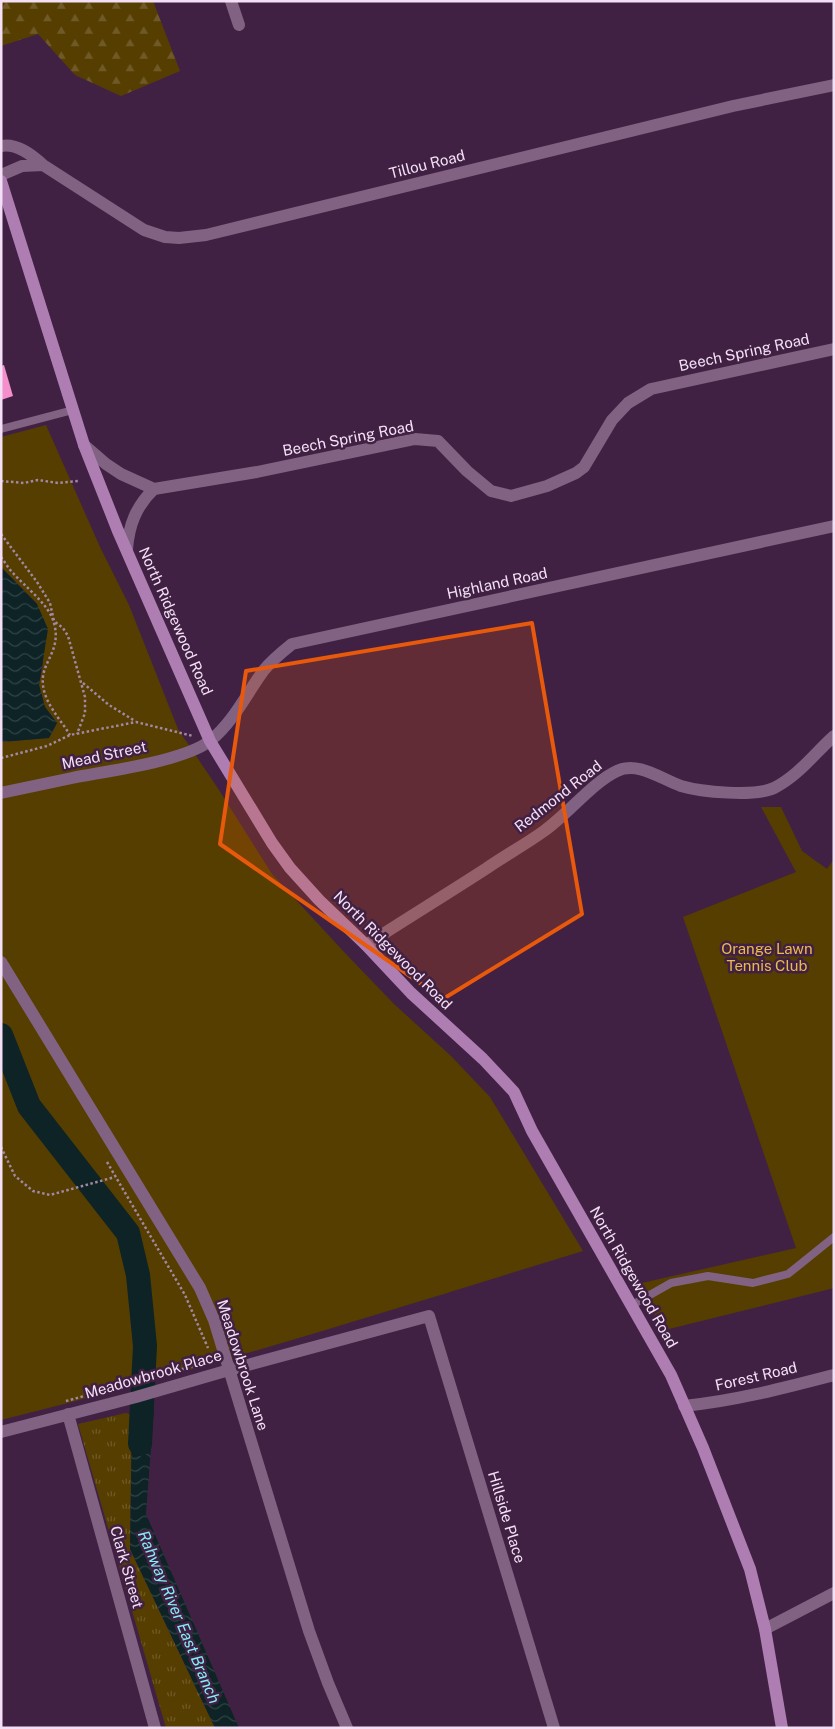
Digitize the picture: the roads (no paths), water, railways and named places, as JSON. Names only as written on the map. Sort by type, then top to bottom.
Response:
[{"type":"street","points":[[231,1],[239,25]]},
{"type":"street","name":"Tillou Road","points":[[1,146],[8,145],[30,153],[43,165],[144,230],[165,237],[179,238],[216,232],[727,107],[834,85]]},
{"type":"street","points":[[1,175],[22,166],[43,165]]},
{"type":"street","name":"North Ridgewood Road","points":[[1,181],[84,445],[210,740],[272,843],[290,868],[411,993],[484,1059],[514,1092],[532,1131],[671,1375],[750,1569],[765,1629],[782,1728]]},
{"type":"street","name":"Beech Spring Road","points":[[154,489],[257,472],[415,439],[438,441],[466,471],[491,491],[511,496],[547,486],[576,473],[584,467],[612,420],[628,403],[651,389],[834,349]]},
{"type":"street","points":[[84,445],[106,464],[154,489],[138,508],[129,530],[127,549]]},
{"type":"street","name":"Highland Road","points":[[210,740],[225,726],[265,668],[292,644],[834,526]]},
{"type":"street","name":"Redmond Road","points":[[366,945],[544,831],[616,771],[637,768],[695,790],[754,792],[772,789],[789,779],[834,736]]},
{"type":"street","name":"Mead Street","points":[[1,793],[175,756],[198,748],[210,740]]},
{"type":"street","name":"Meadowbrook Lane","points":[[1,962],[200,1288],[214,1320],[309,1632],[347,1728]]},
{"type":"street","name":"Meadowbrook Place","points":[[1,1432],[136,1397],[429,1316]]},
{"type":"street","name":"Hillside Place","points":[[429,1316],[554,1728]]},
{"type":"street","name":"Forest Road","points":[[684,1406],[749,1396],[834,1375]]},
{"type":"street","name":"Clark Street","points":[[68,1414],[155,1728]]},
{"type":"street","points":[[765,1629],[834,1593]]},
{"type":"lane","points":[[1,429],[73,410]]},
{"type":"lane","points":[[632,1305],[671,1283],[708,1276],[753,1283],[788,1274],[834,1237]]},
{"type":"water","points":[[1,567],[37,604],[48,629],[39,685],[45,707],[57,723],[49,738],[1,742]]},
{"type":"water","points":[[154,1409],[146,1514],[239,1728],[215,1728],[130,1549],[132,1415]]},
{"type":"waterway","name":"Rahway River East Branch","points":[[1,1035],[29,1106],[128,1233],[138,1275],[145,1346],[140,1444]]},
{"type":"park label","name":"Orange Lawn Tennis Club","points":[[767,956]]}]
